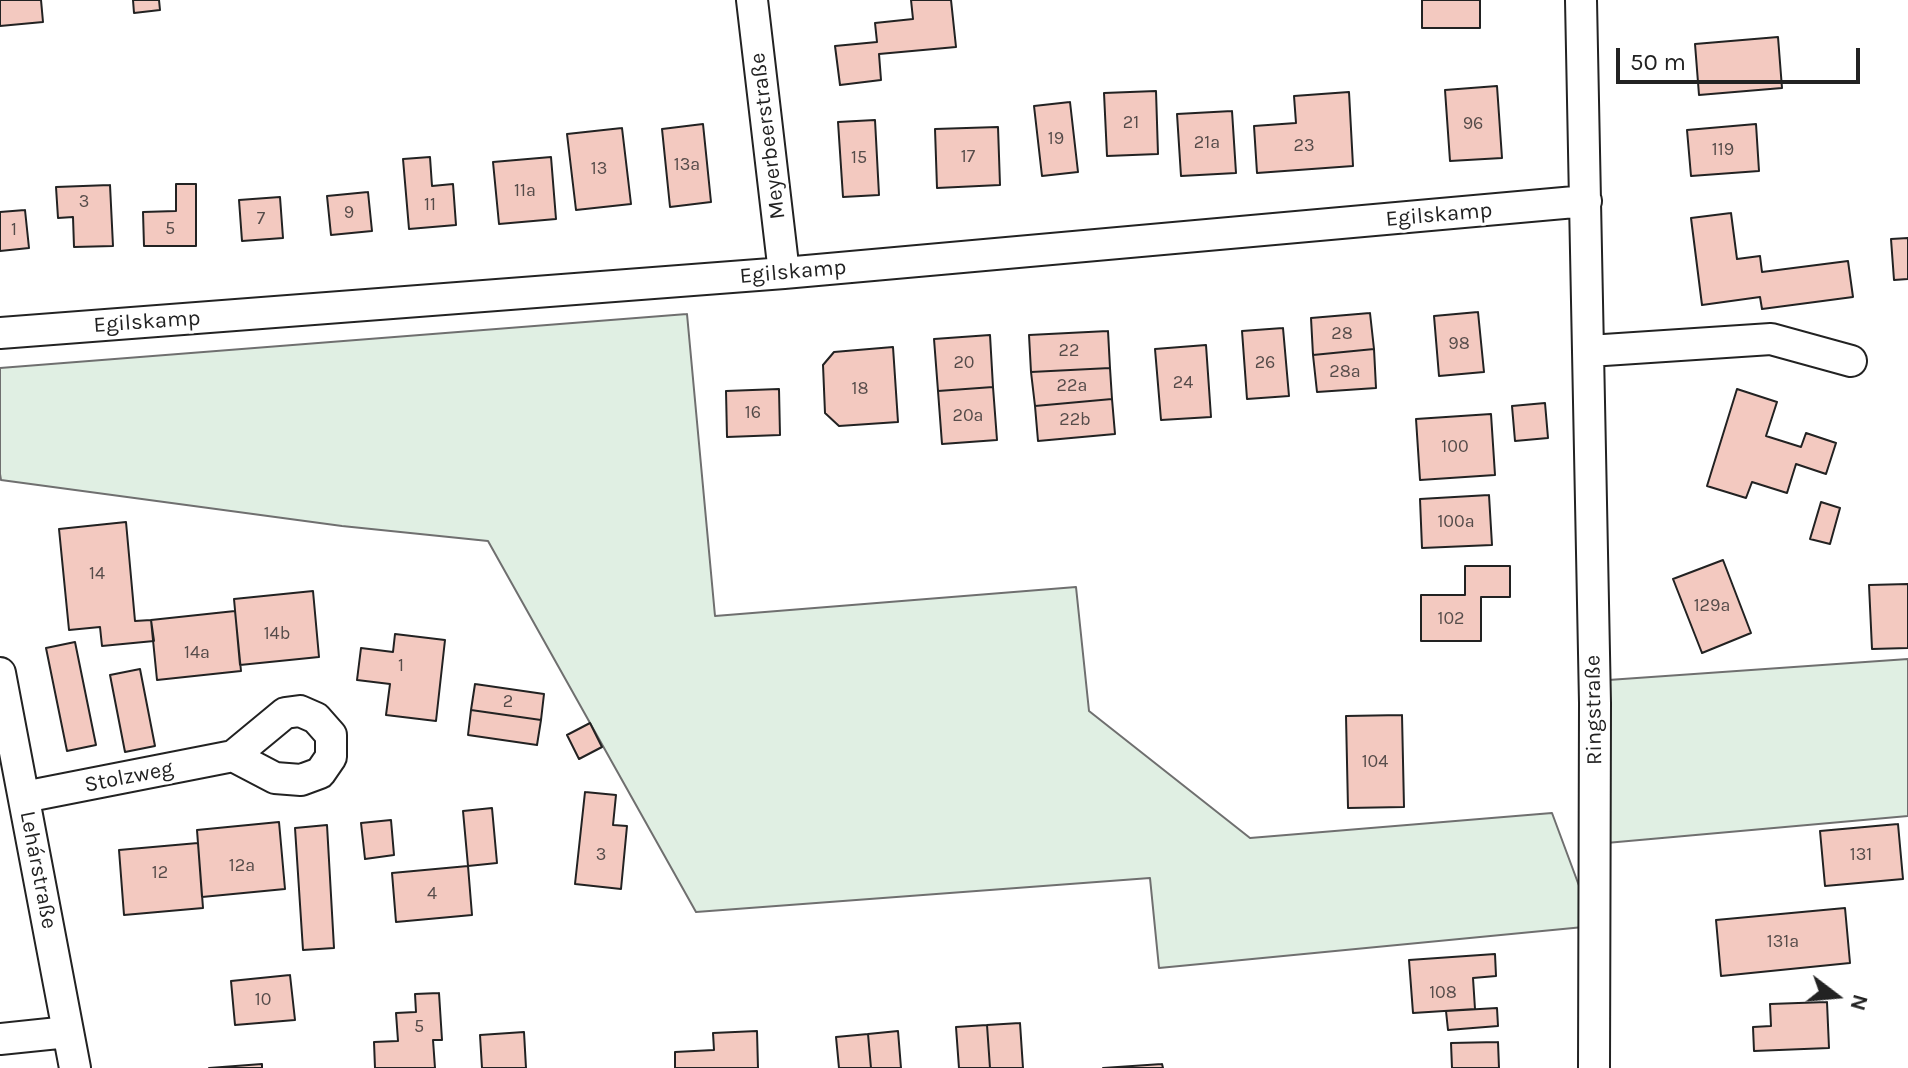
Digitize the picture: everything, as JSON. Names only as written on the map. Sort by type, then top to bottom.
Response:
[{"type":"street","name":"Meyerbeerstraße","points":[[752,0],[784,273]]},
{"type":"street","name":"Ringstraße","points":[[1581,0],[1595,703],[1594,1068]]},
{"type":"street","name":"Egilskamp","points":[[0,333],[784,273],[1586,201]]},
{"type":"street","points":[[1589,351],[1771,339],[1851,361]]},
{"type":"street","name":"Lehárstraße","points":[[0,673],[75,1068]]},
{"type":"street","name":"Stolzweg","points":[[24,797],[233,756]]},
{"type":"street","points":[[0,1039],[68,1032]]},
{"type":"green space","points":[[687,314],[715,616],[1076,587],[1089,711],[1250,838],[1552,813],[1594,926],[1159,968],[1150,878],[696,912],[488,541],[342,526],[1,480],[0,368]]},
{"type":"green space","points":[[1908,659],[1908,816],[1595,844],[1594,681]]},
{"type":"building","points":[[0,0],[41,0],[43,22],[0,26]]},
{"type":"building","points":[[133,0],[159,0],[160,10],[134,13]]},
{"type":"building","points":[[911,0],[951,0],[956,47],[879,54],[881,80],[840,85],[835,46],[877,42],[875,23],[913,19]]},
{"type":"building","points":[[1422,0],[1480,0],[1480,28],[1422,28]]},
{"type":"building","points":[[1778,37],[1782,88],[1699,95],[1695,44]]},
{"type":"building","points":[[1497,86],[1502,158],[1450,161],[1445,90]]},
{"type":"building","points":[[1156,91],[1158,154],[1107,156],[1104,93]]},
{"type":"building","points":[[1349,92],[1353,166],[1257,173],[1254,126],[1296,123],[1294,96]]},
{"type":"building","points":[[1070,102],[1078,172],[1042,176],[1034,106]]},
{"type":"building","points":[[1232,111],[1236,173],[1181,176],[1177,114]]},
{"type":"building","points":[[875,120],[879,195],[843,197],[838,122]]},
{"type":"building","points":[[703,124],[711,202],[670,207],[662,129]]},
{"type":"building","points":[[1756,124],[1759,171],[1691,176],[1687,130]]},
{"type":"building","points":[[998,127],[1000,185],[937,188],[935,129]]},
{"type":"building","points":[[622,128],[631,204],[576,210],[567,134]]},
{"type":"building","points":[[430,157],[432,186],[453,184],[456,225],[409,229],[403,159]]},
{"type":"building","points":[[551,157],[556,219],[499,224],[493,162]]},
{"type":"building","points":[[176,184],[196,184],[196,246],[144,246],[143,212],[176,211]]},
{"type":"building","points":[[110,185],[113,246],[74,247],[73,217],[58,218],[56,187]]},
{"type":"building","points":[[368,192],[372,231],[331,235],[327,196]]},
{"type":"building","points":[[280,197],[283,238],[242,241],[239,200]]},
{"type":"building","points":[[25,210],[29,248],[0,251],[0,212]]},
{"type":"building","points":[[1731,213],[1737,259],[1760,256],[1762,272],[1848,261],[1853,297],[1762,309],[1760,297],[1702,305],[1691,218]]},
{"type":"building","points":[[1908,238],[1908,279],[1894,280],[1891,239]]},
{"type":"building","points":[[1478,312],[1484,372],[1439,376],[1434,316]]},
{"type":"building","points":[[1370,313],[1374,349],[1313,355],[1311,318]]},
{"type":"building","points":[[1283,328],[1289,396],[1247,399],[1242,331]]},
{"type":"building","points":[[1108,331],[1110,368],[1031,372],[1029,335]]},
{"type":"building","points":[[990,335],[993,387],[938,391],[934,339]]},
{"type":"building","points":[[1206,345],[1211,417],[1161,420],[1155,349]]},
{"type":"building","points":[[893,347],[898,422],[839,426],[825,413],[823,365],[834,352]]},
{"type":"building","points":[[1374,349],[1376,388],[1317,392],[1313,355]]},
{"type":"building","points":[[1110,368],[1112,399],[1035,406],[1031,372]]},
{"type":"building","points":[[993,387],[997,440],[942,444],[938,391]]},
{"type":"building","points":[[779,389],[780,435],[727,437],[726,391]]},
{"type":"building","points":[[1737,389],[1777,402],[1766,436],[1801,447],[1806,433],[1836,443],[1826,474],[1796,464],[1787,493],[1752,482],[1746,498],[1707,486]]},
{"type":"building","points":[[1112,399],[1115,434],[1038,441],[1035,406]]},
{"type":"building","points":[[1545,403],[1548,438],[1515,441],[1512,406]]},
{"type":"building","points":[[1491,414],[1495,475],[1420,480],[1416,419]]},
{"type":"building","points":[[1489,495],[1492,545],[1422,548],[1420,499]]},
{"type":"building","points":[[1821,502],[1840,508],[1830,544],[1810,539]]},
{"type":"building","points":[[126,522],[135,621],[151,620],[154,641],[102,646],[100,627],[69,630],[59,529]]},
{"type":"building","points":[[1723,560],[1751,633],[1702,653],[1673,579]]},
{"type":"building","points":[[1465,566],[1510,566],[1510,597],[1481,597],[1481,641],[1421,641],[1421,595],[1465,595]]},
{"type":"building","points":[[1908,584],[1908,648],[1872,649],[1869,585]]},
{"type":"building","points":[[313,591],[319,657],[240,665],[234,599]]},
{"type":"building","points":[[235,611],[241,671],[157,680],[151,620]]},
{"type":"building","points":[[395,634],[445,640],[436,721],[386,715],[390,684],[357,680],[361,648],[393,652]]},
{"type":"building","points":[[75,642],[96,745],[67,751],[46,648]]},
{"type":"building","points":[[140,669],[155,746],[125,752],[110,675]]},
{"type":"building","points":[[475,684],[544,694],[541,720],[471,710]]},
{"type":"building","points":[[471,710],[541,720],[537,745],[468,735]]},
{"type":"building","points":[[1402,715],[1404,807],[1348,808],[1346,716]]},
{"type":"building","points":[[590,723],[602,747],[579,759],[567,735]]},
{"type":"building","points":[[585,792],[616,795],[613,825],[627,826],[621,889],[575,884]]},
{"type":"building","points":[[492,808],[497,863],[468,866],[463,811]]},
{"type":"building","points":[[391,820],[394,855],[365,859],[361,823]]},
{"type":"building","points":[[279,822],[285,889],[202,897],[197,830]]},
{"type":"building","points":[[1898,824],[1903,879],[1825,886],[1820,831]]},
{"type":"building","points":[[327,825],[334,948],[303,950],[295,828]]},
{"type":"building","points":[[198,843],[203,908],[124,915],[119,850]]},
{"type":"building","points":[[468,866],[472,915],[396,922],[392,873]]},
{"type":"building","points":[[1845,908],[1850,963],[1721,976],[1716,920]]},
{"type":"building","points":[[1495,954],[1496,976],[1473,978],[1475,1009],[1413,1013],[1409,960]]},
{"type":"building","points":[[290,975],[295,1020],[235,1025],[231,981]]},
{"type":"building","points":[[439,993],[442,1040],[433,1040],[435,1068],[375,1068],[374,1042],[398,1041],[396,1013],[416,1012],[415,994]]},
{"type":"building","points":[[1827,1002],[1829,1048],[1754,1051],[1753,1027],[1771,1026],[1770,1004]]},
{"type":"building","points":[[1497,1008],[1498,1026],[1448,1030],[1446,1011]]},
{"type":"building","points":[[1020,1023],[1023,1068],[990,1068],[987,1025]]},
{"type":"building","points":[[987,1025],[990,1068],[959,1068],[956,1027]]},
{"type":"building","points":[[757,1031],[758,1068],[675,1068],[675,1052],[714,1050],[713,1033]]},
{"type":"building","points":[[898,1031],[901,1068],[871,1068],[868,1034]]},
{"type":"building","points":[[524,1032],[526,1068],[482,1068],[480,1035]]},
{"type":"building","points":[[868,1034],[871,1068],[839,1068],[836,1037]]},
{"type":"building","points":[[1498,1042],[1499,1068],[1452,1068],[1451,1043]]},
{"type":"building","points":[[262,1064],[262,1068],[209,1068]]},
{"type":"building","points":[[1162,1064],[1163,1068],[1103,1068]]}]
